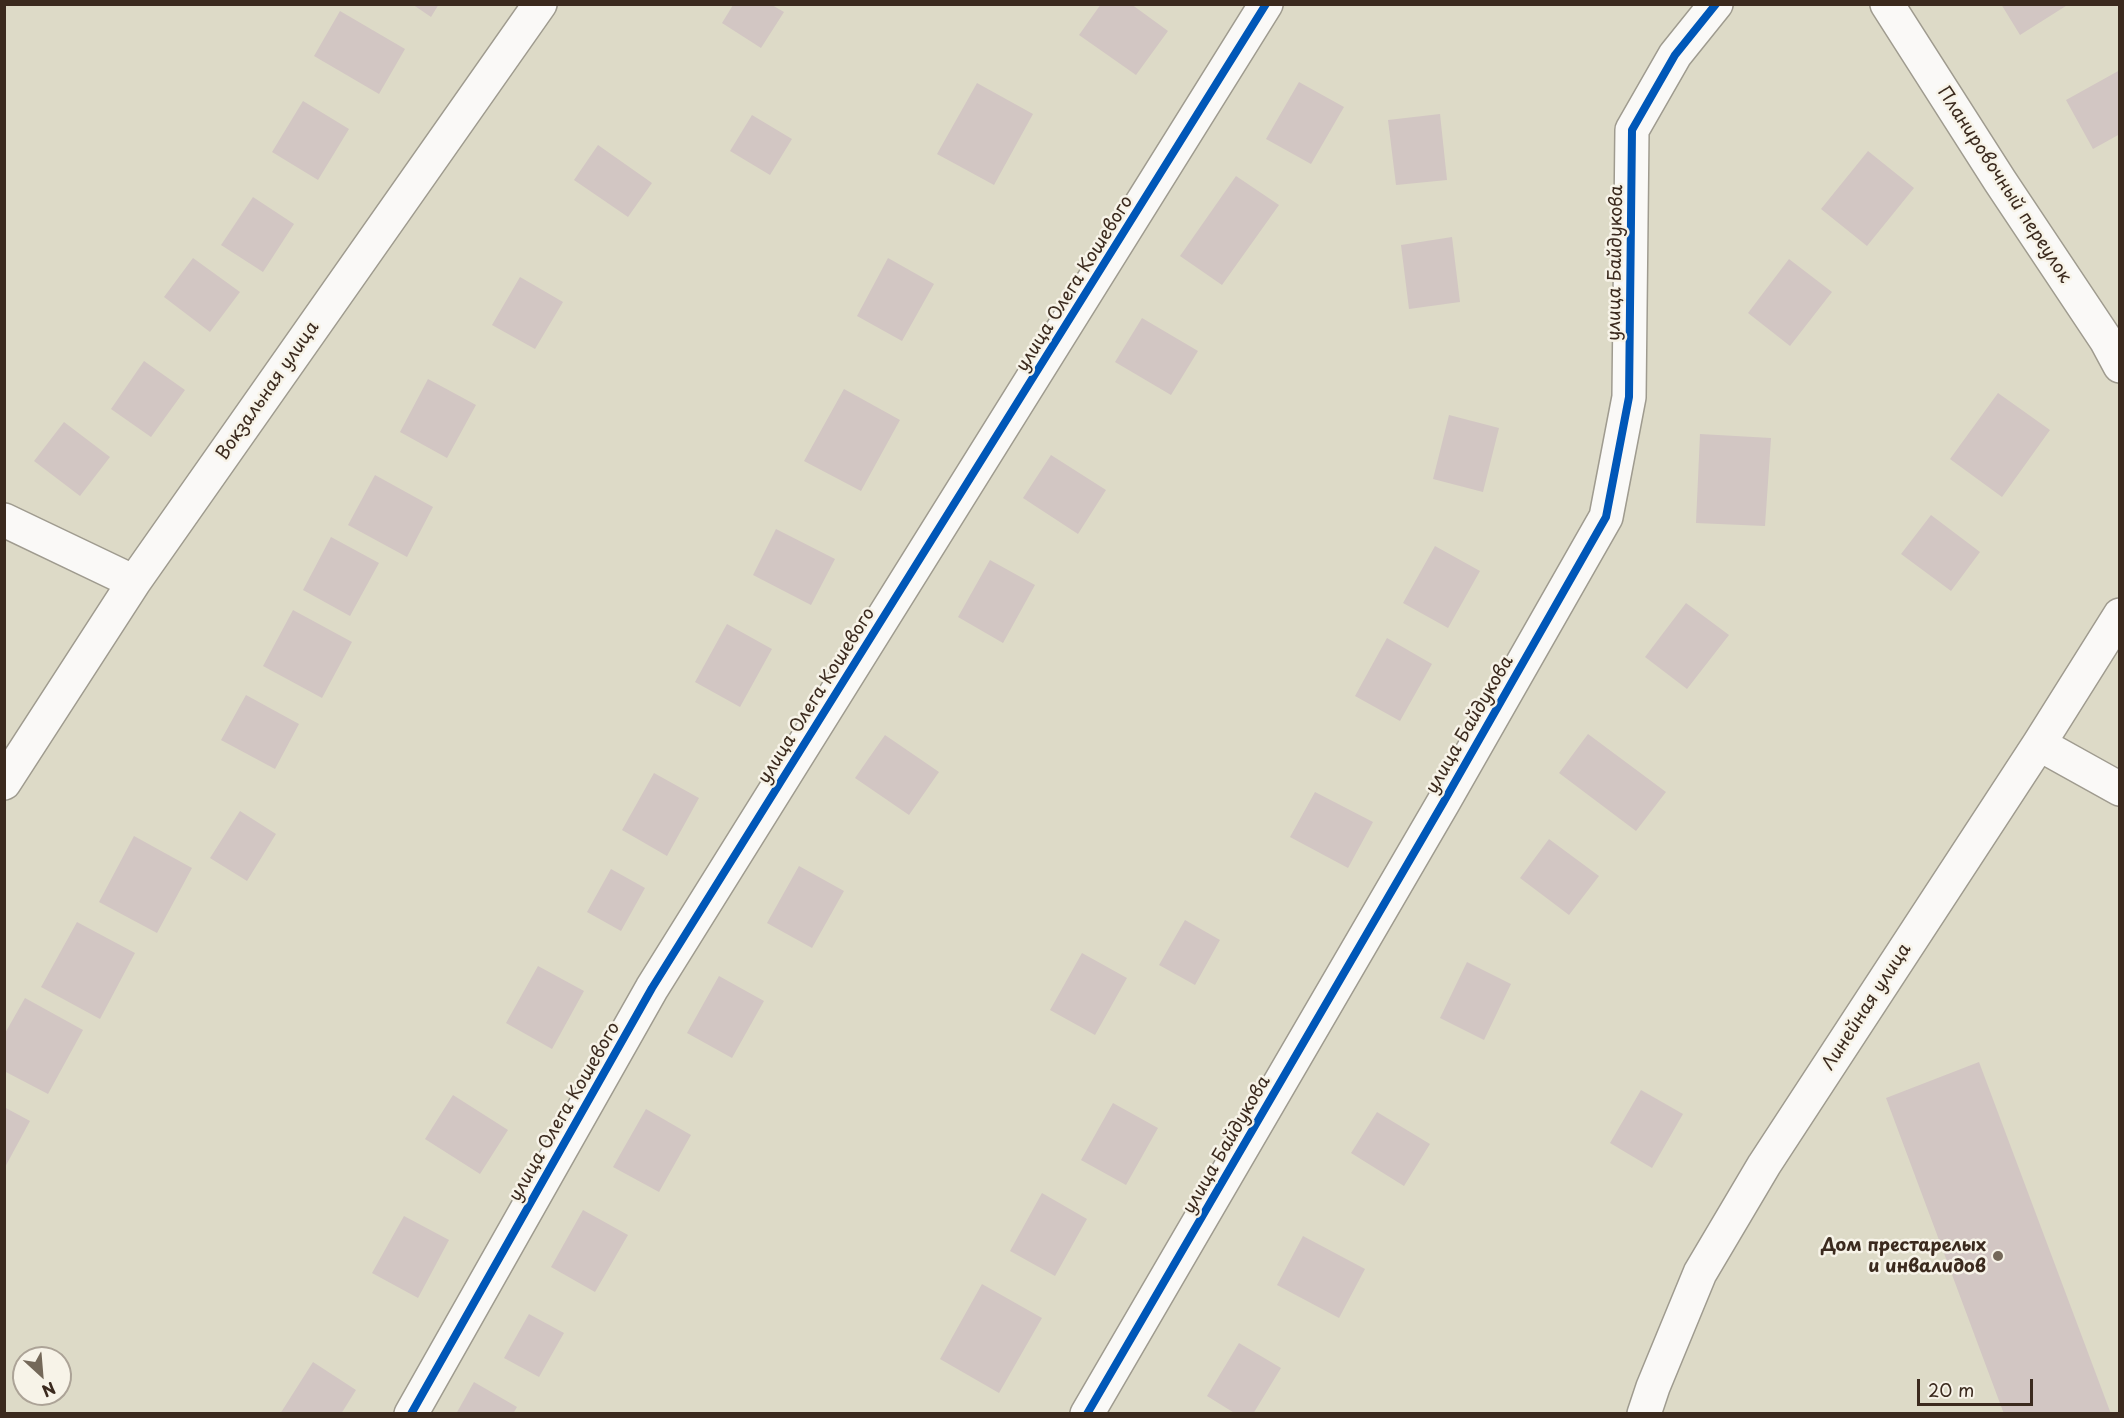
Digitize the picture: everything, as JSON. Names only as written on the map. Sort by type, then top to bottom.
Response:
[{"type":"street","name":"Вокзальная улица","points":[[4,783],[134,582],[540,4]]},
{"type":"street","name":"улица Олега Кошевого","points":[[411,1413],[652,988],[1266,4]]},
{"type":"street","name":"улица Байдукова","points":[[1087,1413],[1437,813],[1606,517],[1629,397],[1632,130],[1675,55],[1716,4]]},
{"type":"street","name":"Планировочный переулок","points":[[1887,4],[2000,181],[2106,340],[2120,366]]},
{"type":"street","points":[[4,520],[134,582]]},
{"type":"street","name":"Линейная улица","points":[[1644,1413],[1700,1273],[1764,1165],[2039,744],[2120,615]]},
{"type":"street","points":[[2039,744],[2120,789]]},
{"type":"building","points":[[412,4],[439,4],[431,17]]},
{"type":"building","points":[[1101,4],[1131,4],[1168,31],[1136,75],[1079,35]]},
{"type":"building","points":[[2001,4],[2069,4],[2020,35]]},
{"type":"building","points":[[733,5],[772,5],[784,12],[761,48],[722,23]]},
{"type":"building","points":[[340,11],[405,49],[379,94],[314,56]]},
{"type":"building","points":[[2120,70],[2120,134],[2093,149],[2066,100]]},
{"type":"building","points":[[1299,82],[1344,107],[1311,164],[1266,139]]},
{"type":"building","points":[[977,83],[1033,114],[994,185],[937,154]]},
{"type":"building","points":[[303,101],[349,129],[318,180],[272,152]]},
{"type":"building","points":[[1440,114],[1447,180],[1396,185],[1388,120]]},
{"type":"building","points":[[752,115],[792,139],[770,175],[730,151]]},
{"type":"building","points":[[598,145],[652,183],[628,217],[574,180]]},
{"type":"building","points":[[1868,151],[1914,188],[1867,246],[1821,209]]},
{"type":"building","points":[[1236,176],[1279,205],[1222,285],[1180,256]]},
{"type":"building","points":[[253,197],[294,224],[263,272],[221,245]]},
{"type":"building","points":[[1452,237],[1460,302],[1409,309],[1401,245]]},
{"type":"building","points":[[193,258],[240,292],[210,332],[164,297]]},
{"type":"building","points":[[888,258],[934,284],[902,341],[857,316]]},
{"type":"building","points":[[1789,259],[1832,292],[1790,346],[1748,313]]},
{"type":"building","points":[[520,277],[563,302],[535,349],[492,325]]},
{"type":"building","points":[[1142,318],[1198,351],[1171,395],[1115,362]]},
{"type":"building","points":[[144,361],[185,390],[151,437],[111,409]]},
{"type":"building","points":[[428,379],[476,405],[447,458],[400,432]]},
{"type":"building","points":[[844,389],[900,420],[861,491],[804,461]]},
{"type":"building","points":[[1998,393],[2050,430],[2002,497],[1950,459]]},
{"type":"building","points":[[1449,415],[1499,428],[1483,492],[1433,479]]},
{"type":"building","points":[[64,422],[110,457],[80,496],[34,461]]},
{"type":"building","points":[[1700,434],[1771,438],[1765,526],[1696,523]]},
{"type":"building","points":[[1051,455],[1106,490],[1078,534],[1023,498]]},
{"type":"building","points":[[375,475],[433,507],[407,557],[348,525]]},
{"type":"building","points":[[1931,515],[1980,552],[1951,591],[1901,554]]},
{"type":"building","points":[[776,529],[835,559],[811,605],[753,575]]},
{"type":"building","points":[[331,537],[379,563],[350,616],[303,590]]},
{"type":"building","points":[[1435,546],[1480,571],[1448,628],[1403,603]]},
{"type":"building","points":[[990,560],[1035,585],[1003,643],[958,617]]},
{"type":"building","points":[[1686,603],[1729,635],[1687,689],[1645,657]]},
{"type":"building","points":[[293,610],[352,642],[322,698],[263,666]]},
{"type":"building","points":[[727,624],[772,649],[740,707],[695,682]]},
{"type":"building","points":[[1387,638],[1432,664],[1400,721],[1355,696]]},
{"type":"building","points":[[246,695],[299,724],[275,769],[221,740]]},
{"type":"building","points":[[1588,734],[1666,792],[1636,831],[1559,773]]},
{"type":"building","points":[[885,735],[939,772],[909,815],[855,778]]},
{"type":"building","points":[[654,773],[699,798],[667,856],[622,830]]},
{"type":"building","points":[[1315,792],[1373,822],[1348,868],[1290,837]]},
{"type":"building","points":[[240,811],[276,834],[247,881],[210,858]]},
{"type":"building","points":[[134,836],[192,868],[157,933],[99,902]]},
{"type":"building","points":[[1549,839],[1599,876],[1569,915],[1520,878]]},
{"type":"building","points":[[799,866],[844,891],[812,948],[767,923]]},
{"type":"building","points":[[611,869],[645,888],[621,931],[587,912]]},
{"type":"building","points":[[1185,920],[1220,940],[1195,985],[1159,965]]},
{"type":"building","points":[[77,922],[135,953],[100,1019],[41,987]]},
{"type":"building","points":[[1082,953],[1127,978],[1095,1035],[1050,1010]]},
{"type":"building","points":[[1467,962],[1511,984],[1484,1040],[1440,1018]]},
{"type":"building","points":[[538,966],[584,991],[552,1049],[506,1023]]},
{"type":"building","points":[[719,976],[764,1001],[732,1058],[687,1033]]},
{"type":"building","points":[[25,998],[83,1030],[48,1094],[4,1071],[4,1035]]},
{"type":"building","name":"Дом престарелых и инвалидов","points":[[1979,1062],[2111,1414],[2004,1414],[1886,1098]]},
{"type":"building","points":[[1641,1090],[1683,1114],[1652,1168],[1610,1143]]},
{"type":"building","points":[[453,1095],[508,1130],[480,1174],[425,1139]]},
{"type":"building","points":[[1113,1103],[1158,1128],[1126,1185],[1081,1160]]},
{"type":"building","points":[[4,1107],[30,1121],[4,1169]]},
{"type":"building","points":[[646,1109],[691,1135],[659,1192],[613,1167]]},
{"type":"building","points":[[1377,1112],[1430,1144],[1404,1186],[1351,1153]]},
{"type":"building","points":[[1042,1193],[1087,1219],[1055,1276],[1010,1251]]},
{"type":"building","points":[[583,1210],[628,1235],[595,1292],[551,1267]]},
{"type":"building","points":[[404,1216],[449,1240],[418,1298],[372,1273]]},
{"type":"building","points":[[1303,1236],[1365,1269],[1339,1318],[1277,1285]]},
{"type":"building","points":[[982,1284],[1042,1318],[999,1393],[940,1359]]},
{"type":"building","points":[[529,1314],[564,1333],[539,1377],[504,1358]]},
{"type":"building","points":[[1239,1343],[1281,1368],[1253,1414],[1236,1414],[1207,1396]]},
{"type":"building","points":[[313,1362],[356,1390],[341,1414],[280,1414]]},
{"type":"building","points":[[474,1382],[517,1407],[513,1414],[456,1414]]},
{"type":"cycle path","points":[[411,1414],[652,988],[1266,4]]},
{"type":"cycle path","points":[[1087,1414],[1443,803],[1606,517],[1629,397],[1632,130],[1675,55],[1716,4]]},
{"type":"place","name":"Дом престарелых и инвалидов","points":[[1998,1256]]}]
